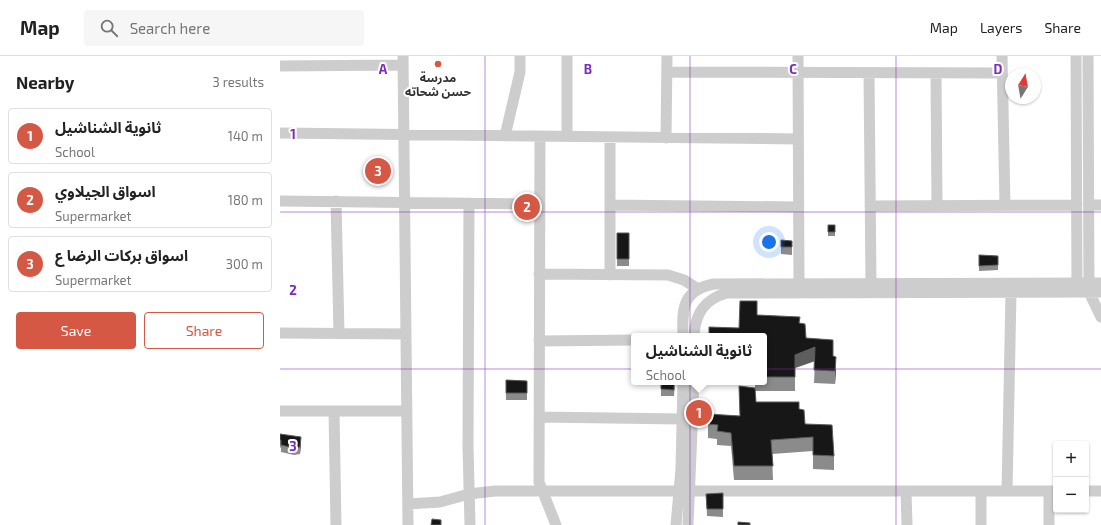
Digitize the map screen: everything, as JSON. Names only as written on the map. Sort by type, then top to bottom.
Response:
[{"type":"street","points":[[505,136],[520,72],[520,56]]},
{"type":"street","points":[[567,56],[567,136]]},
{"type":"street","points":[[666,138],[667,56]]},
{"type":"street","points":[[798,56],[799,282]]},
{"type":"street","points":[[1002,56],[1005,205]]},
{"type":"street","points":[[1076,56],[1077,288]]},
{"type":"street","points":[[1088,56],[1089,287],[1101,317]]},
{"type":"street","points":[[280,66],[336,61],[403,61],[408,525]]},
{"type":"street","points":[[667,72],[1002,74]]},
{"type":"street","points":[[869,73],[871,283]]},
{"type":"street","points":[[936,73],[937,206]]},
{"type":"street","points":[[280,133],[798,139]]},
{"type":"street","points":[[540,136],[539,482],[556,525]]},
{"type":"street","points":[[610,137],[610,275]]},
{"type":"street","points":[[280,201],[540,204]]},
{"type":"street","points":[[336,201],[339,333]]},
{"type":"street","points":[[469,203],[470,525]]},
{"type":"street","points":[[610,205],[798,207]]},
{"type":"street","points":[[870,206],[1077,205]]},
{"type":"street","points":[[1089,205],[1101,205]]},
{"type":"street","points":[[539,274],[668,275],[684,280],[698,289]]},
{"type":"street","points":[[683,333],[683,318],[686,302],[698,289],[714,284],[799,282],[1077,288]]},
{"type":"street","points":[[694,333],[695,323],[703,306],[710,300],[727,293],[1011,293],[1089,287],[1101,283]]},
{"type":"street","points":[[1089,287],[1101,292]]},
{"type":"street","points":[[1007,491],[1011,293]]},
{"type":"street","points":[[280,333],[406,334]]},
{"type":"street","points":[[539,341],[631,340]]},
{"type":"street","points":[[676,525],[680,491],[683,385]]},
{"type":"street","points":[[688,525],[691,491],[694,385]]},
{"type":"street","points":[[280,411],[407,411]]},
{"type":"street","points":[[334,411],[336,525]]},
{"type":"street","points":[[539,417],[682,419]]},
{"type":"street","points":[[1089,490],[1101,490]]},
{"type":"street","points":[[906,491],[907,525]]},
{"type":"street","points":[[981,491],[982,525]]},
{"type":"street","points":[[408,504],[440,502],[469,494],[495,492],[1053,491],[1049,525]]},
{"type":"building","points":[[828,225],[835,225],[835,232],[828,232]]},
{"type":"building","points":[[617,233],[629,233],[629,259],[617,259]]},
{"type":"building","points":[[781,240],[792,241],[792,247],[781,247]]},
{"type":"building","points":[[979,255],[998,256],[998,265],[979,266]]},
{"type":"building","points":[[740,301],[757,301],[757,315],[800,317],[799,323],[805,324],[806,338],[833,340],[833,356],[836,357],[835,371],[814,370],[815,347],[795,355],[795,377],[767,377],[767,333],[709,333],[709,327],[739,328]]},
{"type":"building","points":[[506,380],[527,381],[527,393],[506,393]]},
{"type":"building","points":[[661,385],[674,385],[674,390],[661,389]]},
{"type":"building","points":[[739,386],[755,388],[756,402],[799,402],[799,409],[804,410],[805,424],[832,425],[834,456],[813,455],[813,437],[771,440],[773,466],[734,466],[731,433],[717,431],[718,425],[708,424],[708,414],[740,416]]},
{"type":"building","points":[[280,434],[301,437],[300,447],[294,448],[281,445]]},
{"type":"building","points":[[723,493],[723,509],[707,509],[706,494]]},
{"type":"building","points":[[432,519],[441,520],[441,525],[431,525]]},
{"type":"building","points":[[738,522],[750,523],[750,525],[738,525]]},
{"type":"place","name":"مدرسة حسن شحاته","points":[[438,64]]},
{"type":"place","name":"اسواق بركات الرضا ع","points":[[378,171]]},
{"type":"place","name":"اسواق الجيلاوي","points":[[527,207]]},
{"type":"place","name":"ثانوية الشناشيل","points":[[699,413]]}]
